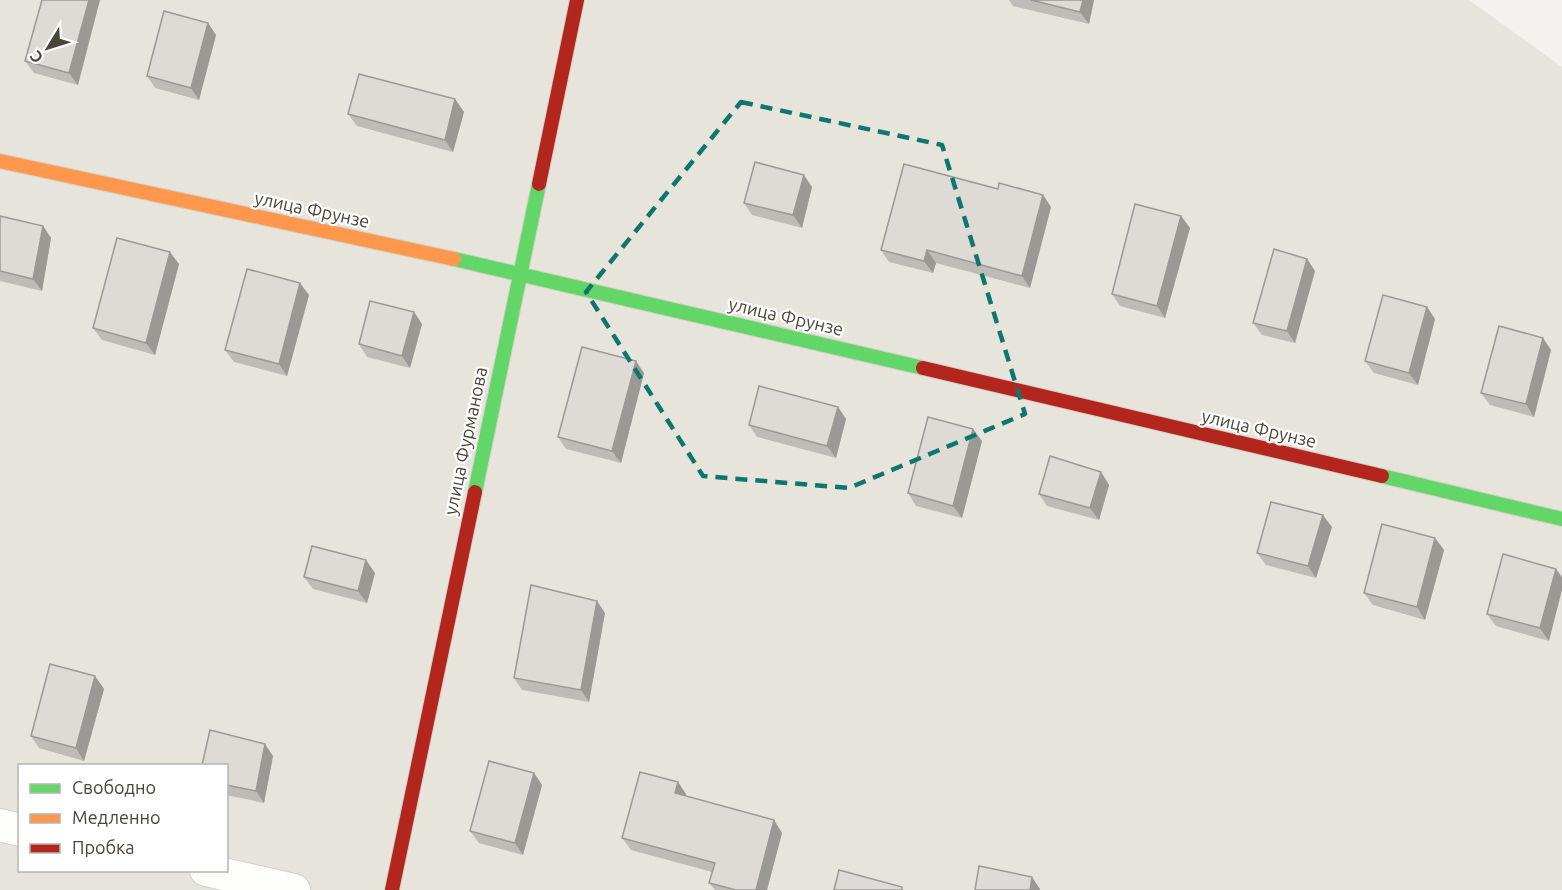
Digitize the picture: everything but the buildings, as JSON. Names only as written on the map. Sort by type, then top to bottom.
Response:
[{"type":"street","name":"улица Фурманова","points":[[392,890],[577,0]]},
{"type":"street","name":"улица Фрунзе","points":[[0,161],[519,273],[1562,519]]},
{"type":"street","points":[[0,825],[18,830]]},
{"type":"street","points":[[215,872],[294,890]]},
{"type":"highlighted area","points":[[741,102],[942,145],[1025,414],[849,488],[703,476],[586,292]]},
{"type":"shaded area","points":[[0,0],[1469,0],[1562,67],[1562,890],[0,890]]},
{"type":"traffic: fast","points":[[475,492],[539,184]]},
{"type":"traffic: fast","points":[[454,259],[923,368]]},
{"type":"traffic: fast","points":[[1382,476],[1562,519]]},
{"type":"traffic: slow","points":[[0,161],[454,259]]},
{"type":"traffic: jam","points":[[539,184],[577,0]]},
{"type":"traffic: jam","points":[[923,368],[1382,476]]},
{"type":"traffic: jam","points":[[392,890],[475,492]]}]
